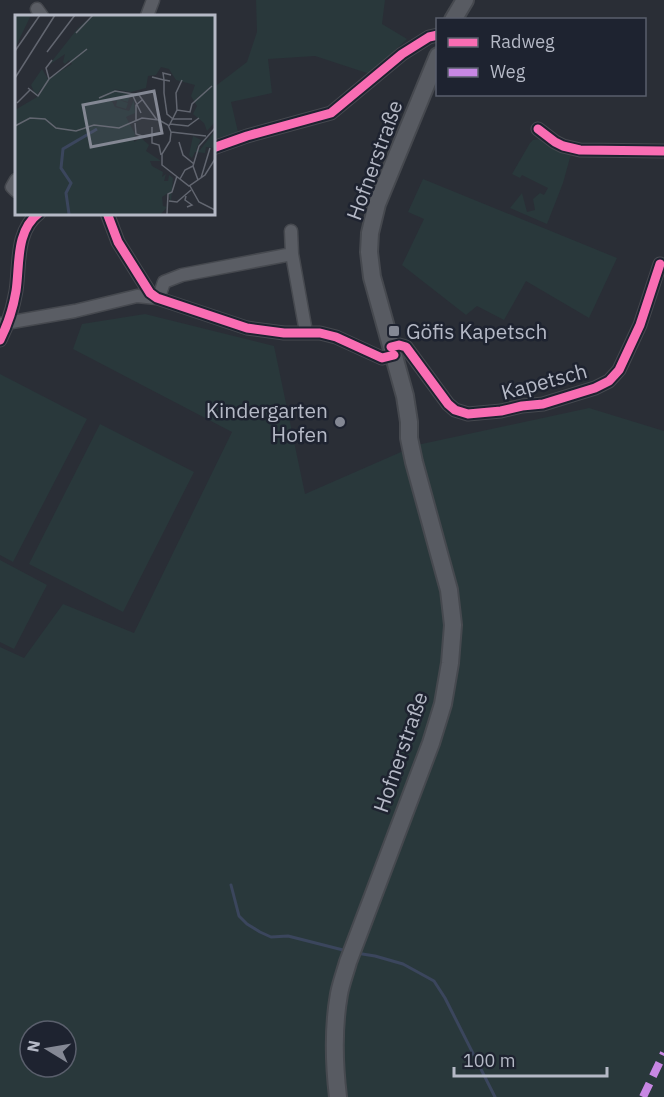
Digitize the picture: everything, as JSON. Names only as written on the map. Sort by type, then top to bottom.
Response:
[{"type":"main road","points":[[454,18],[465,0]]},
{"type":"main road","name":"Hofnerstraße","points":[[338,1097],[335,1073],[335,1035],[339,993],[348,962],[431,743],[450,663],[453,625],[449,590],[420,481],[419,443],[409,422],[405,396],[372,277],[369,252],[370,233],[377,204],[436,61]]},
{"type":"street","points":[[147,15],[153,0]]},
{"type":"street","points":[[214,148],[331,113],[402,54],[429,37],[436,35]]},
{"type":"street","points":[[538,129],[555,142],[580,150],[664,151]]},
{"type":"street","points":[[0,340],[16,292],[20,245],[26,230],[38,214]]},
{"type":"street","points":[[107,214],[118,242],[150,293],[157,298]]},
{"type":"street","points":[[291,231],[292,254],[306,332]]},
{"type":"street","points":[[157,298],[164,282],[182,275],[292,254]]},
{"type":"street","name":"Kapetsch","points":[[393,351],[399,345],[406,346],[448,404],[462,413],[501,411],[543,404],[595,388],[609,381],[619,370],[640,325],[660,264]]},
{"type":"street","points":[[4,323],[75,311],[137,296],[157,298],[247,328],[284,333],[320,333],[336,337],[382,357],[393,351]]},
{"type":"shaded area","points":[[256,0],[385,0],[382,24],[407,39],[370,74],[315,56],[268,59],[272,93],[231,102],[238,132],[214,140],[214,87],[247,62],[257,32]]},
{"type":"shaded area","points":[[540,139],[571,154],[563,183],[547,224],[510,208],[522,193],[527,212],[535,210],[533,199],[540,193],[544,195],[548,188],[522,175],[520,178],[512,174],[530,143]]},
{"type":"shaded area","points":[[423,179],[617,258],[589,318],[526,281],[504,320],[477,306],[466,315],[402,265],[424,219],[408,212]]},
{"type":"shaded area","points":[[145,314],[274,346],[305,494],[417,445],[589,408],[664,431],[664,1097],[0,1097],[0,647],[24,658],[63,604],[134,633],[232,432],[73,349],[82,324]]},
{"type":"shaded area","points":[[0,374],[87,419],[13,562],[0,555]]},
{"type":"shaded area","points":[[100,424],[194,472],[123,612],[29,564]]},
{"type":"shaded area","points":[[0,560],[47,585],[14,649],[0,642]]},
{"type":"waterway","points":[[231,885],[239,916],[260,932],[271,937],[288,936],[347,951]]},
{"type":"waterway","points":[[356,953],[403,964],[434,981],[445,998],[495,1097]]},
{"type":"marked path","points":[[643,1097],[664,1053]]},
{"type":"cycle path","points":[[214,148],[331,113],[402,54],[429,37],[436,35]]},
{"type":"cycle path","points":[[538,129],[555,142],[580,150],[664,151]]},
{"type":"cycle path","points":[[0,340],[15,298],[22,239],[31,220],[38,214]]},
{"type":"cycle path","points":[[107,214],[118,242],[150,293],[157,298],[247,328],[284,333],[320,333],[336,337],[382,358],[394,355]]},
{"type":"cycle path","points":[[391,347],[399,345],[406,347],[448,404],[455,410],[468,414],[543,404],[595,388],[609,381],[619,370],[640,325],[660,264]]},
{"type":"place","name":"Göfis Kapetsch","points":[[394,331]]},
{"type":"place","name":"Kindergarten Hofen","points":[[340,422]]}]
